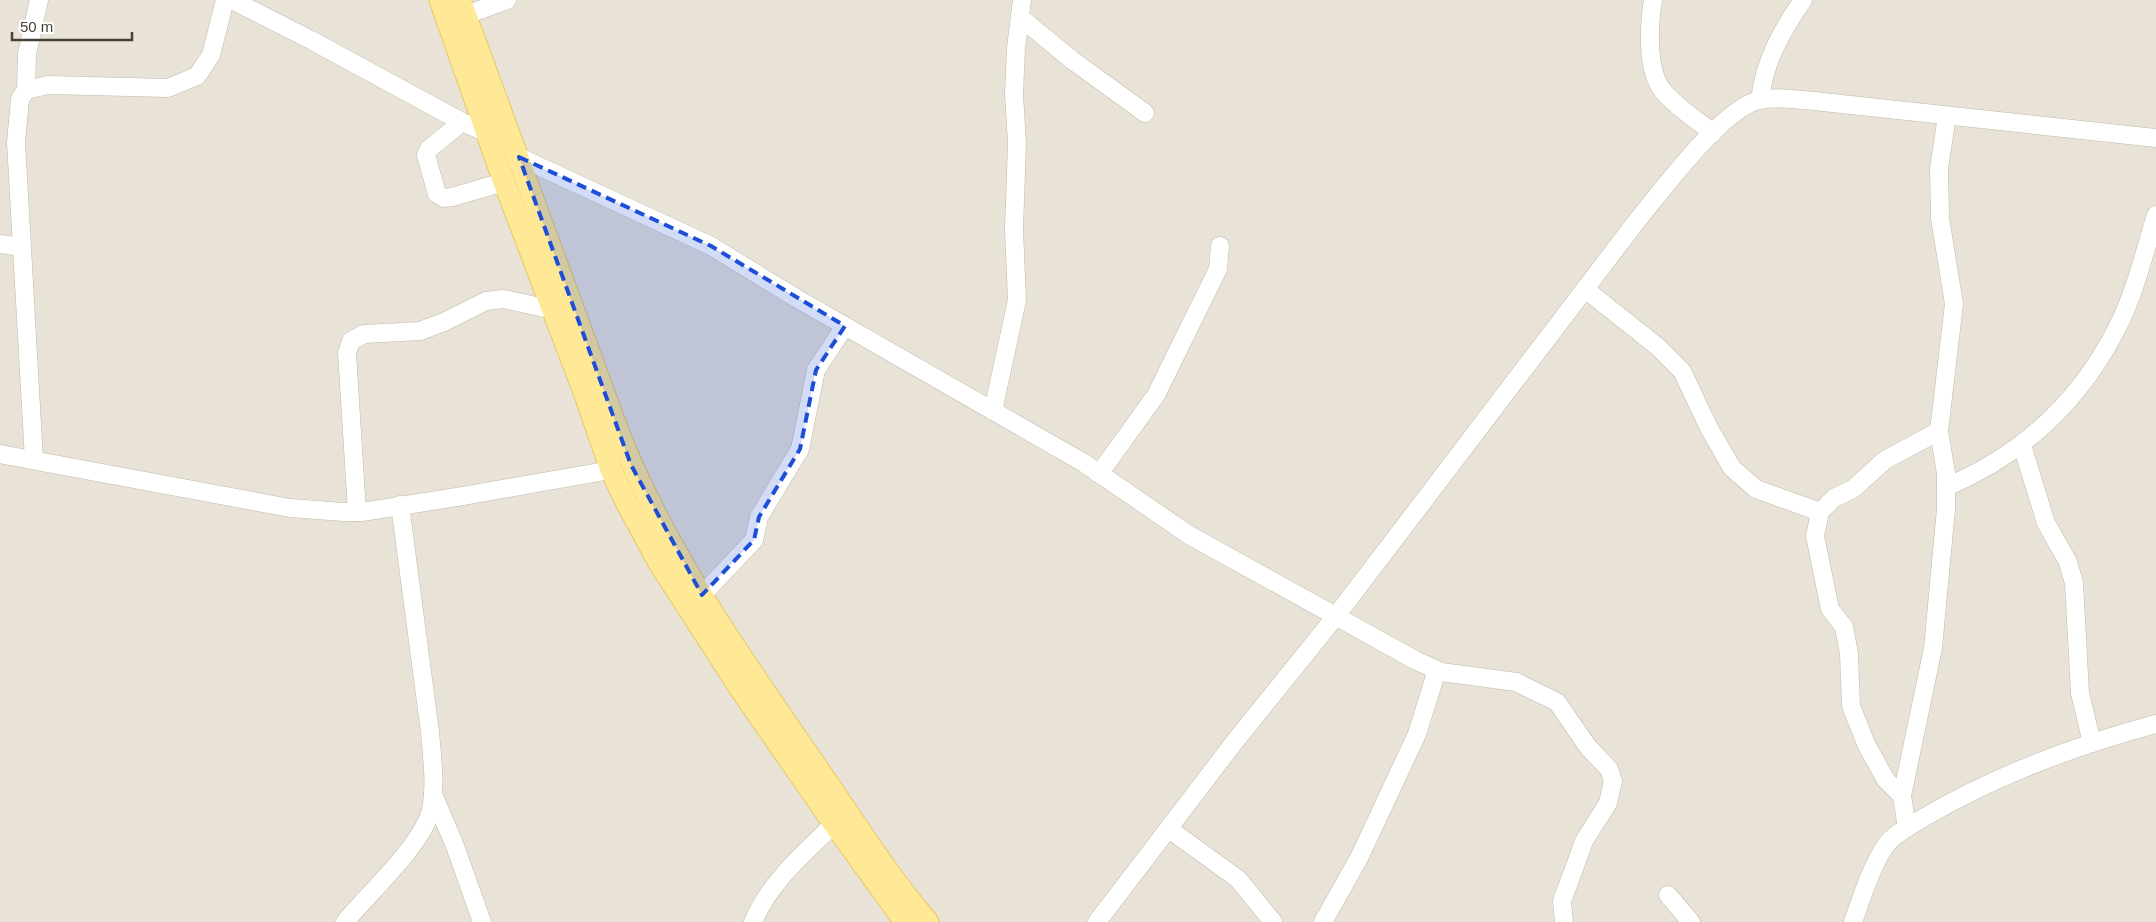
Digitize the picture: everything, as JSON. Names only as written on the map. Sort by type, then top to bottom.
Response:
[{"type":"main road","points":[[440,0],[504,182],[554,310],[611,470],[659,563],[738,685],[834,824],[905,922]]},
{"type":"main road","points":[[463,8],[631,465],[651,507],[702,595],[753,675],[869,845],[928,922]]},
{"type":"street","points":[[34,460],[16,142],[20,99],[26,90],[27,54],[39,0]]},
{"type":"street","points":[[26,90],[48,85],[168,88],[197,76],[211,55],[225,0]]},
{"type":"street","points":[[232,0],[312,40],[462,122],[487,133]]},
{"type":"street","points":[[463,8],[507,0]]},
{"type":"street","points":[[993,411],[1017,300],[1014,229],[1017,142],[1014,94],[1016,48],[1022,18],[1022,0]]},
{"type":"street","points":[[1653,0],[1649,23],[1654,74],[1663,90],[1713,133]]},
{"type":"street","points":[[1760,100],[1766,67],[1776,45],[1803,0]]},
{"type":"street","points":[[1022,18],[1072,60],[1145,113]]},
{"type":"street","points":[[1097,922],[1170,829],[1236,740],[1336,616],[1642,214],[1713,133],[1741,107],[1760,100],[1814,101],[2156,138]]},
{"type":"street","points":[[1907,828],[1902,796],[1933,648],[1946,487],[1939,432],[1954,304],[1940,218],[1939,168],[1948,116]]},
{"type":"street","points":[[462,122],[429,149],[426,155],[437,194],[444,198],[452,197],[504,182]]},
{"type":"street","points":[[519,157],[711,246],[1099,474],[1189,535],[1437,670],[1516,682],[1557,702],[1588,748],[1609,768],[1613,782],[1608,803],[1584,841],[1562,901],[1564,922]]},
{"type":"street","points":[[1946,487],[1974,475],[2022,445],[2045,427],[2076,389],[2099,359],[2116,329],[2137,276],[2156,215]]},
{"type":"street","points":[[0,244],[21,247]]},
{"type":"street","points":[[1099,474],[1156,395],[1218,269],[1220,246]]},
{"type":"street","points":[[1585,289],[1658,347],[1682,370],[1732,468],[1756,489],[1820,512]]},
{"type":"street","points":[[357,512],[347,353],[351,341],[364,334],[420,331],[444,322],[486,301],[503,299],[554,310]]},
{"type":"street","points":[[702,595],[754,540],[759,517],[800,449],[816,370],[845,326]]},
{"type":"street","points":[[1902,796],[1886,780],[1881,772],[1867,746],[1851,706],[1849,654],[1844,627],[1830,608],[1815,536],[1820,512],[1834,498],[1853,490],[1885,460],[1939,432]]},
{"type":"street","points":[[2022,445],[2046,523],[2068,562],[2074,582],[2080,693],[2092,743]]},
{"type":"street","points":[[0,454],[290,508],[357,512],[611,470]]},
{"type":"street","points":[[344,922],[420,837],[431,809],[433,770],[430,732],[400,505]]},
{"type":"street","points":[[1323,922],[1359,858],[1417,734],[1437,670]]},
{"type":"street","points":[[1853,922],[1872,874],[1887,843],[1907,828],[1950,803],[2013,772],[2092,743],[2156,724]]},
{"type":"street","points":[[432,792],[455,846],[482,922]]},
{"type":"street","points":[[754,922],[761,904],[790,866],[834,824]]},
{"type":"street","points":[[1170,829],[1238,879],[1273,922]]},
{"type":"street","points":[[1668,895],[1691,922]]},
{"type":"highlighted area","points":[[519,157],[711,246],[845,326],[816,370],[800,449],[759,517],[754,540],[702,595],[631,465]]},
{"type":"shaded area","points":[[0,0],[2156,0],[2156,922],[0,922]]}]
